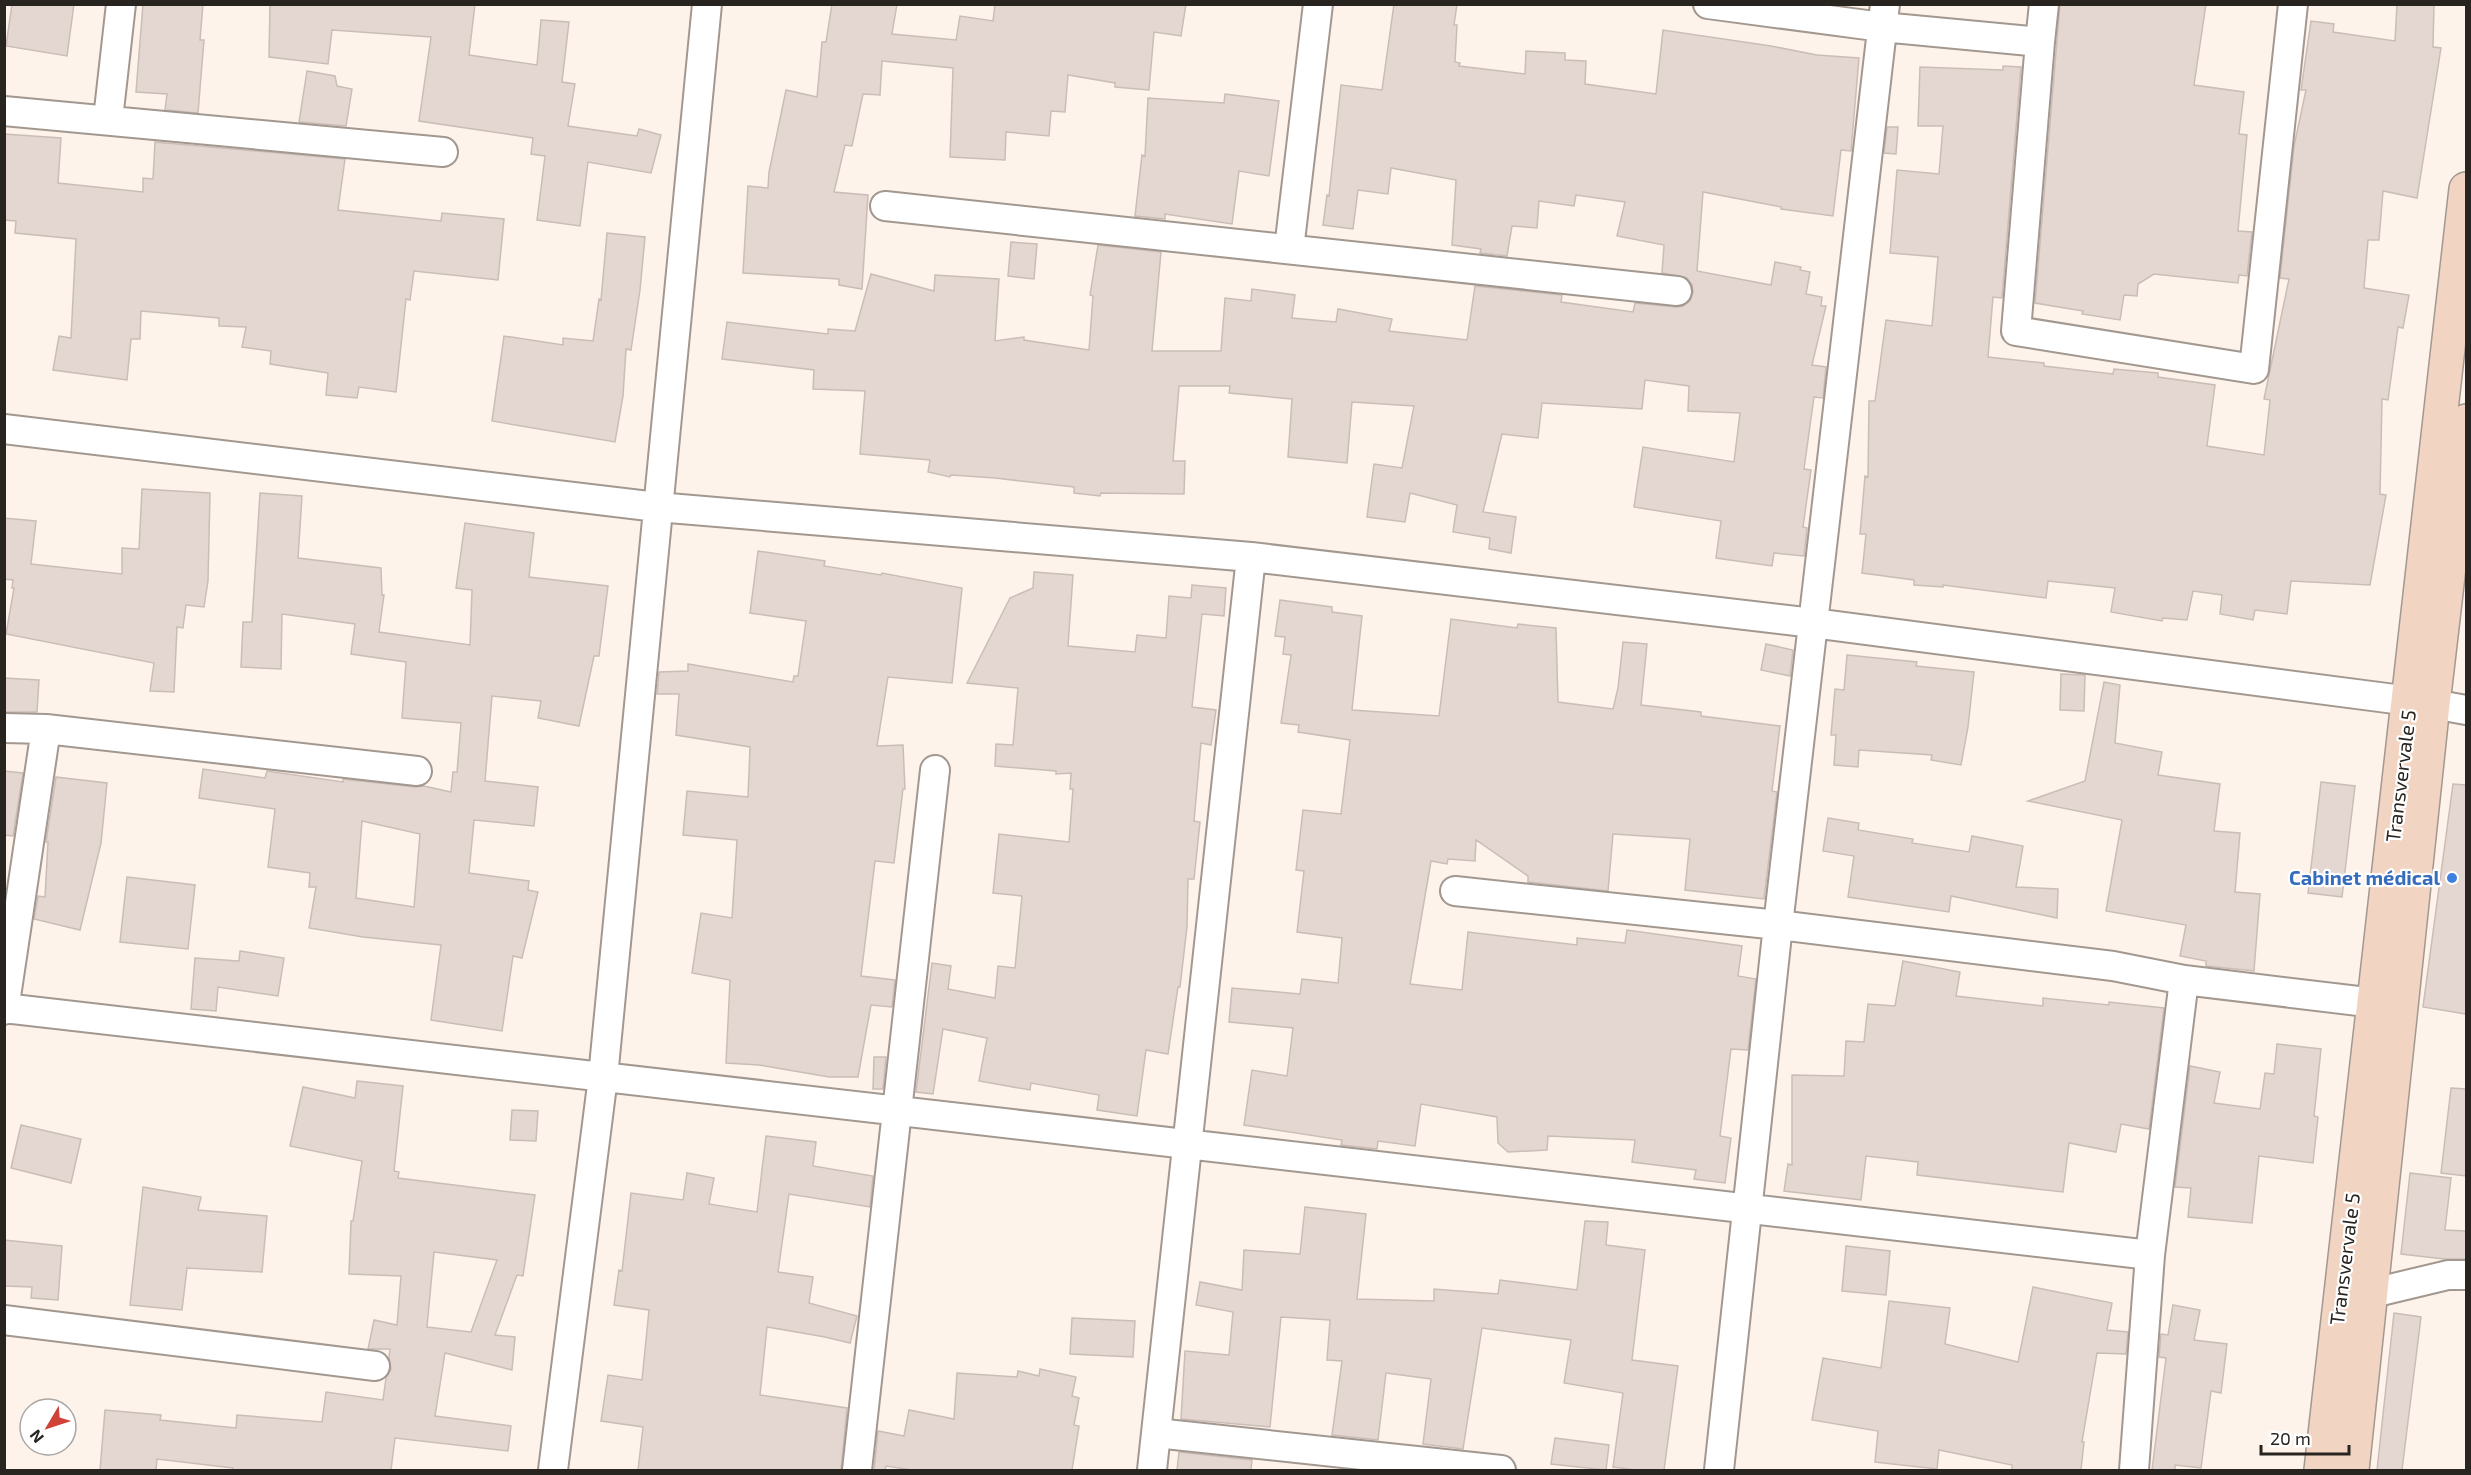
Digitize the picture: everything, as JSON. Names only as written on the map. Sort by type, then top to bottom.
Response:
[{"type":"main road","name":"Transvervale 5","points":[[2352,1470],[2373,1293],[2466,189]]},
{"type":"main road","name":"Transvervale 5","points":[[2321,1470],[2375,1003],[2466,420]]},
{"type":"street","points":[[108,119],[121,4]]},
{"type":"street","points":[[553,1470],[603,1077],[707,4]]},
{"type":"street","points":[[1289,249],[1318,4]]},
{"type":"street","points":[[1708,4],[1883,16],[2040,42]]},
{"type":"street","points":[[2044,4],[2016,331],[2254,369],[2293,4]]},
{"type":"street","points":[[1719,1470],[1778,925],[1883,16]]},
{"type":"street","points":[[4,111],[443,152]]},
{"type":"street","points":[[885,206],[1677,291]]},
{"type":"street","points":[[4,429],[657,507],[1251,557],[1813,622],[2466,710]]},
{"type":"street","points":[[1152,1470],[1251,557]]},
{"type":"street","points":[[4,728],[46,729],[417,771]]},
{"type":"street","points":[[46,729],[5,1009],[2150,1255]]},
{"type":"street","points":[[857,1470],[899,1111],[935,770]]},
{"type":"street","points":[[1455,891],[1778,925],[2114,966],[2184,980],[2375,1003]]},
{"type":"street","points":[[2134,1470],[2150,1255],[2184,980]]},
{"type":"street","points":[[2373,1293],[2448,1275],[2466,1275]]},
{"type":"street","points":[[4,1320],[375,1366]]},
{"type":"street","points":[[1156,1432],[1501,1470]]},
{"type":"building","points":[[12,4],[74,4],[67,56],[6,46]]},
{"type":"building","points":[[143,4],[203,4],[200,40],[204,40],[198,113],[165,110],[167,94],[136,92]]},
{"type":"building","points":[[270,4],[475,4],[469,55],[537,65],[541,20],[569,22],[562,82],[575,84],[568,126],[637,136],[639,129],[661,135],[651,173],[588,162],[580,226],[537,220],[545,156],[531,154],[533,138],[419,121],[431,37],[332,30],[328,64],[269,57]]},
{"type":"building","points":[[832,4],[897,4],[892,34],[956,40],[960,16],[993,21],[995,4],[1186,4],[1181,36],[1154,32],[1149,90],[1115,87],[1115,83],[1068,75],[1065,112],[1051,111],[1049,136],[1006,132],[1005,160],[950,157],[953,68],[882,61],[880,95],[863,94],[852,146],[845,145],[834,192],[868,195],[862,289],[839,285],[839,279],[743,273],[748,186],[768,188],[769,172],[786,90],[817,97],[822,42],[826,42]]},
{"type":"building","points":[[1394,4],[1457,4],[1454,25],[1457,25],[1455,62],[1460,63],[1459,66],[1525,74],[1526,51],[1565,53],[1565,60],[1586,61],[1585,84],[1656,94],[1663,30],[1817,55],[1859,58],[1851,151],[1841,150],[1833,216],[1781,209],[1781,207],[1703,192],[1697,271],[1771,285],[1775,262],[1801,267],[1800,270],[1810,272],[1806,294],[1822,297],[1821,306],[1826,306],[1812,365],[1826,367],[1823,398],[1814,397],[1804,469],[1811,470],[1803,527],[1807,528],[1804,556],[1774,553],[1772,566],[1716,558],[1721,521],[1634,507],[1643,447],[1734,462],[1740,413],[1688,411],[1689,386],[1645,380],[1642,409],[1542,403],[1538,438],[1502,434],[1483,512],[1516,517],[1511,553],[1489,549],[1490,538],[1453,532],[1457,505],[1410,493],[1405,522],[1367,517],[1374,464],[1402,468],[1414,406],[1352,402],[1347,463],[1288,457],[1292,399],[1229,393],[1230,386],[1179,386],[1173,461],[1185,461],[1184,494],[1101,493],[1100,496],[1074,493],[1074,487],[995,478],[951,475],[950,477],[928,472],[930,460],[860,454],[865,391],[813,389],[814,370],[722,359],[727,322],[828,334],[828,329],[855,331],[871,274],[934,291],[935,275],[999,279],[995,341],[1024,337],[1024,340],[1089,350],[1093,296],[1090,295],[1098,245],[1161,252],[1152,351],[1221,351],[1225,298],[1251,301],[1252,289],[1295,295],[1292,318],[1336,322],[1338,309],[1392,319],[1389,331],[1467,340],[1475,286],[1562,295],[1561,302],[1633,312],[1635,303],[1676,307],[1683,306],[1690,301],[1693,292],[1692,285],[1687,278],[1662,273],[1664,245],[1617,236],[1625,202],[1576,195],[1574,206],[1539,201],[1537,228],[1512,226],[1507,256],[1480,253],[1481,249],[1452,245],[1456,180],[1391,168],[1388,194],[1358,190],[1353,229],[1323,225],[1327,195],[1329,196],[1341,85],[1382,90]]},
{"type":"building","points":[[2060,4],[2206,4],[2194,85],[2244,92],[2239,134],[2247,135],[2238,231],[2252,232],[2247,276],[2239,275],[2238,283],[2154,274],[2138,284],[2137,296],[2124,295],[2120,320],[2035,303]]},
{"type":"building","points":[[2397,4],[2434,4],[2433,47],[2441,48],[2417,198],[2383,191],[2379,240],[2368,240],[2364,288],[2409,295],[2403,328],[2398,327],[2388,400],[2382,399],[2380,494],[2386,495],[2370,585],[2291,581],[2287,614],[2255,610],[2253,620],[2220,614],[2222,595],[2193,591],[2187,620],[2163,618],[2162,621],[2111,612],[2115,588],[2048,581],[2046,598],[1943,585],[1943,587],[1914,585],[1914,580],[1862,573],[1866,534],[1860,534],[1865,476],[1868,477],[1869,401],[1875,401],[1886,320],[1932,326],[1938,257],[1890,253],[1897,170],[1939,174],[1943,126],[1918,126],[1920,67],[2003,70],[2003,66],[2021,67],[2002,298],[1993,297],[1988,357],[2113,374],[2114,369],[2158,373],[2158,377],[2215,385],[2207,446],[2264,455],[2270,400],[2264,399],[2289,279],[2280,278],[2294,146],[2306,90],[2301,90],[2311,21],[2334,24],[2333,32],[2395,41]]},
{"type":"building","points":[[307,71],[335,76],[337,86],[352,89],[346,126],[299,122]]},
{"type":"building","points":[[1225,94],[1279,101],[1269,176],[1239,171],[1232,224],[1165,214],[1165,219],[1135,216],[1142,155],[1145,156],[1148,98],[1224,103]]},
{"type":"building","points":[[1887,127],[1898,127],[1896,154],[1884,153]]},
{"type":"building","points":[[4,134],[61,138],[58,183],[143,192],[143,178],[153,179],[155,142],[345,159],[338,210],[441,221],[442,213],[504,219],[498,280],[414,271],[410,300],[406,299],[396,392],[359,387],[357,398],[326,395],[328,373],[270,364],[271,351],[242,347],[246,327],[219,326],[219,318],[141,311],[140,339],[131,339],[127,380],[53,370],[59,336],[71,338],[76,239],[15,233],[16,221],[4,220]]},
{"type":"building","points":[[607,233],[645,237],[640,290],[631,350],[626,349],[623,396],[615,442],[492,421],[504,336],[563,345],[563,338],[593,341],[599,299],[601,300]]},
{"type":"building","points":[[1011,242],[1037,244],[1034,279],[1008,276]]},
{"type":"building","points":[[142,489],[210,493],[208,581],[204,607],[186,605],[183,628],[177,627],[174,692],[150,691],[154,663],[6,634],[14,588],[12,588],[13,580],[4,579],[4,518],[36,521],[31,564],[122,574],[122,548],[139,549]]},
{"type":"building","points":[[260,493],[302,496],[298,558],[381,568],[382,595],[384,595],[379,632],[470,645],[472,590],[456,588],[465,523],[534,533],[529,577],[608,586],[599,656],[594,656],[579,726],[538,718],[541,701],[492,696],[485,781],[538,787],[534,826],[474,820],[469,873],[529,881],[528,890],[538,892],[522,958],[513,956],[502,1031],[431,1020],[441,945],[363,937],[309,928],[316,887],[309,887],[310,873],[268,867],[275,809],[199,798],[203,769],[265,778],[267,771],[343,782],[343,779],[424,786],[451,792],[453,772],[457,772],[461,723],[402,718],[406,662],[351,654],[355,624],[282,614],[281,669],[241,667],[243,622],[252,622]],"holes":[[[362,821],[420,834],[414,907],[356,898]]]},
{"type":"building","points":[[758,551],[825,561],[824,566],[881,575],[882,573],[962,588],[952,683],[888,677],[877,746],[903,745],[905,789],[903,789],[894,863],[875,861],[861,976],[895,980],[892,1007],[871,1005],[858,1077],[829,1077],[759,1065],[726,1063],[730,980],[692,973],[701,913],[732,918],[737,840],[683,835],[687,791],[748,797],[750,747],[676,735],[679,694],[657,694],[659,672],[688,671],[688,664],[793,682],[794,676],[798,676],[806,621],[750,613]]},
{"type":"building","points":[[1034,572],[1073,575],[1068,646],[1135,652],[1137,635],[1166,638],[1169,596],[1191,598],[1192,585],[1226,588],[1224,616],[1202,614],[1192,707],[1216,710],[1211,745],[1201,743],[1194,821],[1200,822],[1194,879],[1188,879],[1187,927],[1180,987],[1178,987],[1168,1054],[1146,1050],[1137,1116],[1097,1110],[1099,1095],[1031,1083],[1030,1090],[979,1081],[987,1038],[943,1029],[933,1094],[916,1092],[932,963],[951,966],[948,989],[995,998],[998,966],[1015,968],[1022,896],[993,893],[999,834],[1069,842],[1073,789],[1070,789],[1071,773],[1056,774],[1056,771],[995,766],[996,744],[1013,745],[1018,688],[967,683],[1010,598],[1033,588]]},
{"type":"building","points":[[1280,600],[1332,607],[1332,612],[1362,616],[1352,710],[1439,716],[1451,619],[1517,628],[1518,624],[1556,628],[1558,702],[1613,709],[1618,688],[1623,642],[1647,644],[1641,705],[1701,712],[1701,716],[1780,726],[1772,791],[1777,792],[1764,899],[1685,890],[1690,839],[1613,834],[1608,891],[1528,882],[1528,876],[1476,840],[1475,861],[1448,859],[1447,864],[1431,861],[1410,984],[1462,990],[1468,932],[1577,945],[1577,938],[1625,943],[1627,930],[1742,946],[1738,976],[1756,979],[1748,1050],[1731,1049],[1720,1136],[1731,1138],[1725,1183],[1694,1179],[1696,1170],[1632,1162],[1635,1140],[1548,1136],[1547,1150],[1508,1152],[1498,1143],[1497,1117],[1421,1104],[1415,1146],[1378,1141],[1377,1149],[1341,1145],[1342,1140],[1244,1125],[1252,1070],[1287,1076],[1293,1028],[1229,1022],[1232,988],[1300,994],[1302,979],[1338,983],[1342,938],[1297,932],[1304,871],[1296,870],[1303,810],[1341,814],[1350,740],[1298,732],[1299,725],[1281,723],[1291,655],[1283,654],[1285,637],[1275,636]]},
{"type":"building","points":[[1766,644],[1793,650],[1790,676],[1761,670]]},
{"type":"building","points":[[1847,655],[1917,662],[1916,666],[1974,672],[1961,765],[1931,760],[1932,755],[1859,750],[1858,767],[1834,765],[1836,735],[1831,735],[1835,689],[1844,690]]},
{"type":"building","points":[[2061,674],[2085,675],[2084,711],[2060,710]]},
{"type":"building","points":[[4,678],[39,680],[37,712],[4,712]]},
{"type":"building","points":[[2104,682],[2120,685],[2115,743],[2162,752],[2158,775],[2220,784],[2214,831],[2240,833],[2235,892],[2260,894],[2254,971],[2206,966],[2206,961],[2180,956],[2186,925],[2106,911],[2122,820],[2028,801],[2085,781]]},
{"type":"building","points":[[4,771],[23,773],[13,836],[4,835]]},
{"type":"building","points":[[56,777],[107,783],[101,843],[80,930],[34,919],[38,896],[45,897],[48,842],[46,842]]},
{"type":"building","points":[[2321,782],[2355,786],[2342,897],[2308,893]]},
{"type":"building","points":[[2453,784],[2466,785],[2466,1014],[2423,1007]]},
{"type":"building","points":[[1828,818],[1859,823],[1858,830],[1913,839],[1912,843],[1969,852],[1972,836],[2023,846],[2016,887],[2058,889],[2057,918],[1951,896],[1949,912],[1848,897],[1854,856],[1823,851]]},
{"type":"building","points":[[127,877],[195,885],[188,949],[120,942]]},
{"type":"building","points":[[240,951],[284,958],[278,996],[218,987],[216,1011],[191,1009],[195,958],[239,961]]},
{"type":"building","points":[[1903,961],[1960,972],[1956,996],[2043,1006],[2043,998],[2164,1008],[2149,1129],[2121,1124],[2116,1152],[2069,1143],[2063,1192],[1917,1175],[1918,1162],[1866,1156],[1861,1200],[1784,1191],[1788,1164],[1792,1165],[1792,1075],[1844,1076],[1846,1041],[1864,1042],[1868,1004],[1895,1006]]},
{"type":"building","points":[[2277,1044],[2321,1049],[2314,1116],[2318,1117],[2313,1163],[2259,1156],[2252,1223],[2188,1217],[2191,1188],[2175,1187],[2190,1066],[2220,1072],[2214,1103],[2260,1109],[2265,1073],[2274,1074]]},
{"type":"building","points":[[874,1057],[886,1057],[883,1089],[873,1089]]},
{"type":"building","points":[[357,1081],[403,1086],[394,1171],[399,1172],[398,1178],[535,1195],[523,1276],[517,1275],[495,1335],[515,1337],[512,1370],[445,1353],[435,1416],[511,1426],[508,1451],[395,1438],[391,1470],[233,1470],[233,1468],[157,1459],[156,1470],[100,1470],[105,1410],[161,1415],[160,1420],[236,1428],[237,1415],[322,1422],[326,1392],[383,1400],[386,1378],[391,1369],[390,1349],[368,1349],[374,1320],[397,1325],[401,1276],[349,1274],[351,1221],[353,1221],[362,1161],[290,1146],[303,1087],[355,1098]],"holes":[[[434,1252],[497,1260],[471,1332],[427,1327]]]},
{"type":"building","points":[[2451,1088],[2466,1089],[2466,1176],[2441,1173]]},
{"type":"building","points":[[512,1110],[538,1111],[536,1141],[510,1140]]},
{"type":"building","points":[[21,1125],[81,1139],[71,1183],[11,1168]]},
{"type":"building","points":[[766,1136],[816,1142],[813,1166],[873,1176],[870,1207],[789,1194],[778,1272],[813,1277],[809,1303],[857,1316],[850,1343],[767,1327],[760,1395],[847,1408],[841,1470],[638,1470],[643,1427],[601,1421],[608,1375],[642,1380],[649,1310],[614,1305],[619,1270],[622,1271],[631,1193],[683,1200],[687,1173],[714,1178],[709,1204],[757,1212]]},
{"type":"building","points":[[2410,1173],[2451,1178],[2445,1230],[2466,1231],[2466,1259],[2401,1254]]},
{"type":"building","points":[[143,1187],[201,1197],[198,1210],[267,1216],[262,1272],[187,1268],[182,1310],[130,1305]]},
{"type":"building","points":[[1305,1207],[1366,1214],[1357,1299],[1434,1301],[1434,1289],[1498,1294],[1500,1280],[1577,1290],[1585,1221],[1608,1222],[1606,1245],[1645,1250],[1632,1360],[1678,1366],[1664,1470],[1613,1467],[1623,1393],[1564,1383],[1571,1340],[1482,1328],[1463,1449],[1423,1444],[1431,1379],[1386,1373],[1378,1440],[1332,1435],[1342,1361],[1327,1360],[1330,1320],[1281,1317],[1270,1427],[1181,1419],[1185,1351],[1229,1355],[1233,1312],[1196,1305],[1200,1282],[1242,1290],[1244,1250],[1300,1254]]},
{"type":"building","points":[[4,1240],[62,1246],[58,1300],[31,1298],[32,1287],[4,1286]]},
{"type":"building","points":[[1846,1246],[1890,1251],[1886,1295],[1842,1291]]},
{"type":"building","points":[[2033,1287],[2112,1303],[2107,1330],[2128,1332],[2126,1354],[2097,1353],[2082,1442],[2084,1442],[2081,1470],[2012,1470],[2012,1465],[1939,1450],[1937,1469],[1875,1462],[1878,1431],[1812,1420],[1823,1358],[1881,1368],[1889,1301],[1950,1308],[1945,1344],[2018,1362]]},
{"type":"building","points":[[2173,1305],[2200,1310],[2194,1340],[2227,1344],[2221,1393],[2211,1391],[2201,1468],[2175,1465],[2175,1470],[2152,1470],[2166,1358],[2159,1357],[2161,1334],[2168,1335]]},
{"type":"building","points":[[2394,1313],[2421,1317],[2402,1470],[2377,1470]]},
{"type":"building","points":[[1072,1318],[1135,1321],[1133,1357],[1070,1354]]},
{"type":"building","points":[[1040,1369],[1076,1377],[1072,1396],[1079,1398],[1074,1425],[1079,1426],[1072,1470],[912,1470],[886,1466],[885,1470],[874,1470],[878,1431],[904,1436],[909,1410],[954,1419],[957,1373],[1017,1377],[1018,1371],[1039,1376]]},
{"type":"building","points":[[1555,1438],[1609,1445],[1606,1470],[1551,1464]]},
{"type":"building","points":[[1179,1452],[1252,1460],[1251,1470],[1177,1470]]},
{"type":"place","name":"Cabinet médical","points":[[2452,878]]}]
